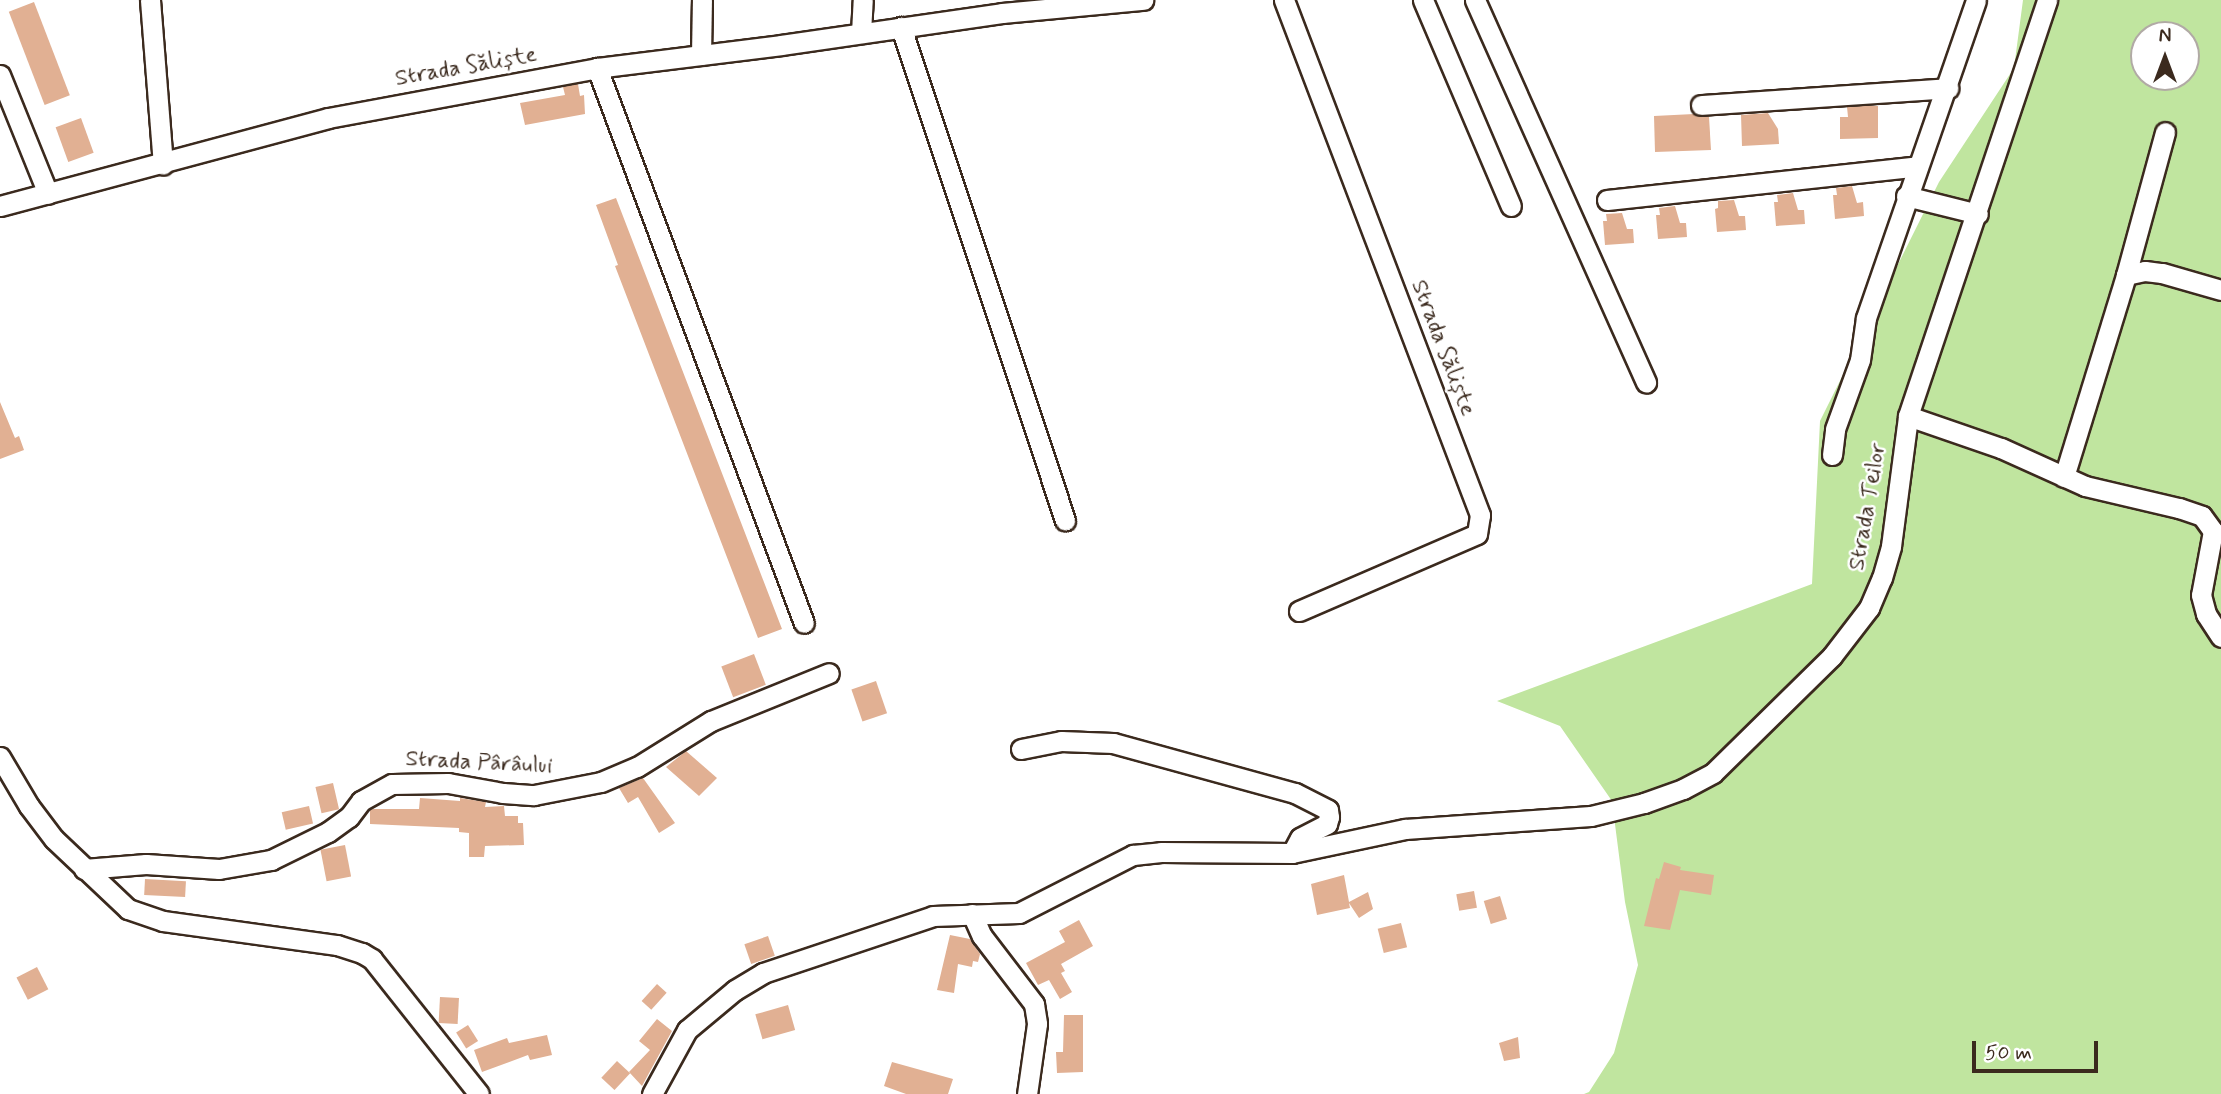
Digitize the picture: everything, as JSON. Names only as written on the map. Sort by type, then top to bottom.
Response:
[{"type":"street","points":[[150,0],[163,164]]},
{"type":"street","points":[[701,55],[702,0]]},
{"type":"street","points":[[861,33],[863,0]]},
{"type":"street","name":"Strada Săliște","points":[[0,206],[328,118],[597,68],[1002,13],[1143,0]]},
{"type":"street","name":"Strada Săliște","points":[[1284,0],[1480,515],[1477,534],[1299,611]]},
{"type":"street","points":[[1423,0],[1511,206]]},
{"type":"street","points":[[1475,0],[1646,383]]},
{"type":"street","points":[[1832,455],[1835,429],[1860,360],[1866,318],[1906,196],[1948,88],[1976,0]]},
{"type":"street","name":"Strada Teilor","points":[[652,1094],[687,1030],[734,990],[763,973],[933,916],[1019,913],[1124,858],[1140,853],[1292,853],[1405,829],[1591,816],[1644,803],[1684,789],[1713,773],[1832,656],[1869,608],[1882,578],[1891,546],[1908,416],[1978,214],[2047,0]]},
{"type":"street","points":[[901,27],[1065,520]]},
{"type":"street","points":[[597,68],[804,623]]},
{"type":"street","points":[[0,75],[48,194]]},
{"type":"street","points":[[1701,105],[1948,88]]},
{"type":"street","points":[[2064,477],[2126,275],[2165,132]]},
{"type":"street","points":[[1607,200],[1918,166]]},
{"type":"street","points":[[1906,196],[1978,214]]},
{"type":"street","points":[[2126,275],[2145,271],[2162,273],[2221,290]]},
{"type":"street","points":[[1908,416],[2001,448],[2085,486],[2179,508],[2217,522],[2201,595],[2206,614],[2221,637]]},
{"type":"street","name":"Strada Pârâului","points":[[84,869],[146,864],[219,869],[271,860],[328,832],[349,817],[368,796],[393,783],[449,783],[503,793],[534,795],[600,782],[637,767],[711,721],[829,673]]},
{"type":"street","points":[[1021,749],[1061,741],[1113,743],[1295,793],[1328,810],[1329,817],[1327,824],[1300,838],[1292,853]]},
{"type":"street","points":[[0,757],[37,817],[84,869],[128,909],[142,916],[337,945],[362,953],[372,959],[479,1094]]},
{"type":"street","points":[[972,914],[982,936],[1034,1004],[1038,1024],[1027,1094]]},
{"type":"green space","points":[[2023,0],[2221,0],[2221,1094],[1584,1094],[1589,1092],[1614,1053],[1638,965],[1625,902],[1612,801],[1560,726],[1497,701],[1812,584],[1820,421],[1939,182],[2014,68]]},
{"type":"building","points":[[34,2],[70,95],[45,105],[9,12]]},
{"type":"building","points":[[578,84],[580,96],[584,95],[585,114],[525,125],[520,103],[565,95],[563,87]]},
{"type":"building","points":[[1878,106],[1878,138],[1840,139],[1840,117],[1848,117],[1847,107]]},
{"type":"building","points":[[1768,113],[1778,129],[1779,144],[1742,146],[1741,115]]},
{"type":"building","points":[[1694,114],[1709,117],[1711,150],[1655,152],[1654,116]]},
{"type":"building","points":[[81,118],[94,153],[68,162],[56,127]]},
{"type":"building","points":[[1852,186],[1857,203],[1863,202],[1864,216],[1835,219],[1833,195],[1837,195],[1836,188]]},
{"type":"building","points":[[1793,193],[1798,210],[1804,210],[1805,224],[1776,226],[1774,202],[1778,202],[1777,195]]},
{"type":"building","points":[[616,198],[782,629],[758,638],[615,266],[618,265],[596,205]]},
{"type":"building","points":[[1734,200],[1739,216],[1745,216],[1746,230],[1717,232],[1715,209],[1718,208],[1718,201]]},
{"type":"building","points":[[1675,206],[1680,223],[1686,223],[1687,237],[1658,239],[1656,215],[1660,215],[1659,208]]},
{"type":"building","points":[[1622,213],[1627,229],[1633,229],[1634,243],[1605,245],[1603,221],[1607,221],[1606,214]]},
{"type":"building","points":[[0,402],[15,438],[19,436],[24,450],[0,459]]},
{"type":"building","points":[[754,654],[766,685],[733,697],[721,667]]},
{"type":"building","points":[[876,681],[887,713],[862,722],[851,689]]},
{"type":"building","points":[[686,751],[717,778],[699,796],[666,767]]},
{"type":"building","points":[[643,778],[675,823],[659,833],[638,797],[628,803],[619,788]]},
{"type":"building","points":[[333,783],[339,809],[322,813],[315,787]]},
{"type":"building","points":[[420,798],[460,801],[460,798],[486,802],[485,807],[504,806],[505,816],[518,816],[518,823],[523,823],[524,845],[485,846],[484,857],[469,857],[469,833],[459,832],[459,828],[370,824],[370,810],[419,809]]},
{"type":"building","points":[[309,806],[313,824],[286,830],[282,812]]},
{"type":"building","points":[[345,845],[351,876],[327,881],[320,850]]},
{"type":"building","points":[[1664,862],[1681,867],[1680,870],[1714,875],[1711,895],[1680,890],[1670,930],[1644,926],[1656,878],[1659,879]]},
{"type":"building","points":[[1344,875],[1349,902],[1368,892],[1373,909],[1359,918],[1349,903],[1350,908],[1317,915],[1311,884]]},
{"type":"building","points":[[145,879],[186,881],[185,897],[144,895]]},
{"type":"building","points":[[1474,891],[1477,908],[1459,911],[1456,894]]},
{"type":"building","points":[[1500,896],[1507,919],[1491,924],[1484,901]]},
{"type":"building","points":[[1079,920],[1093,946],[1061,964],[1065,971],[1061,973],[1072,992],[1060,999],[1049,980],[1038,985],[1026,963],[1065,942],[1059,931]]},
{"type":"building","points":[[1401,923],[1407,947],[1384,953],[1378,929]]},
{"type":"building","points":[[950,935],[970,939],[980,954],[978,962],[973,961],[972,967],[958,964],[954,993],[937,990]]},
{"type":"building","points":[[768,936],[775,956],[751,964],[744,944]]},
{"type":"building","points":[[37,967],[48,989],[28,1000],[17,977]]},
{"type":"building","points":[[657,984],[667,993],[651,1010],[642,1001]]},
{"type":"building","points":[[440,997],[459,998],[458,1024],[439,1023]]},
{"type":"building","points":[[788,1005],[795,1030],[762,1039],[755,1014]]},
{"type":"building","points":[[1064,1015],[1083,1015],[1083,1072],[1057,1073],[1056,1052],[1063,1052]]},
{"type":"building","points":[[657,1019],[672,1031],[642,1086],[629,1072],[650,1050],[639,1041]]},
{"type":"building","points":[[468,1025],[478,1041],[466,1049],[456,1032]]},
{"type":"building","points":[[547,1035],[552,1055],[530,1060],[528,1055],[482,1072],[474,1050],[507,1038],[509,1043]]},
{"type":"building","points":[[1518,1037],[1520,1058],[1504,1061],[1499,1043]]},
{"type":"building","points":[[617,1061],[630,1073],[614,1090],[601,1078]]},
{"type":"building","points":[[892,1062],[953,1079],[948,1094],[906,1094],[884,1086]]}]
